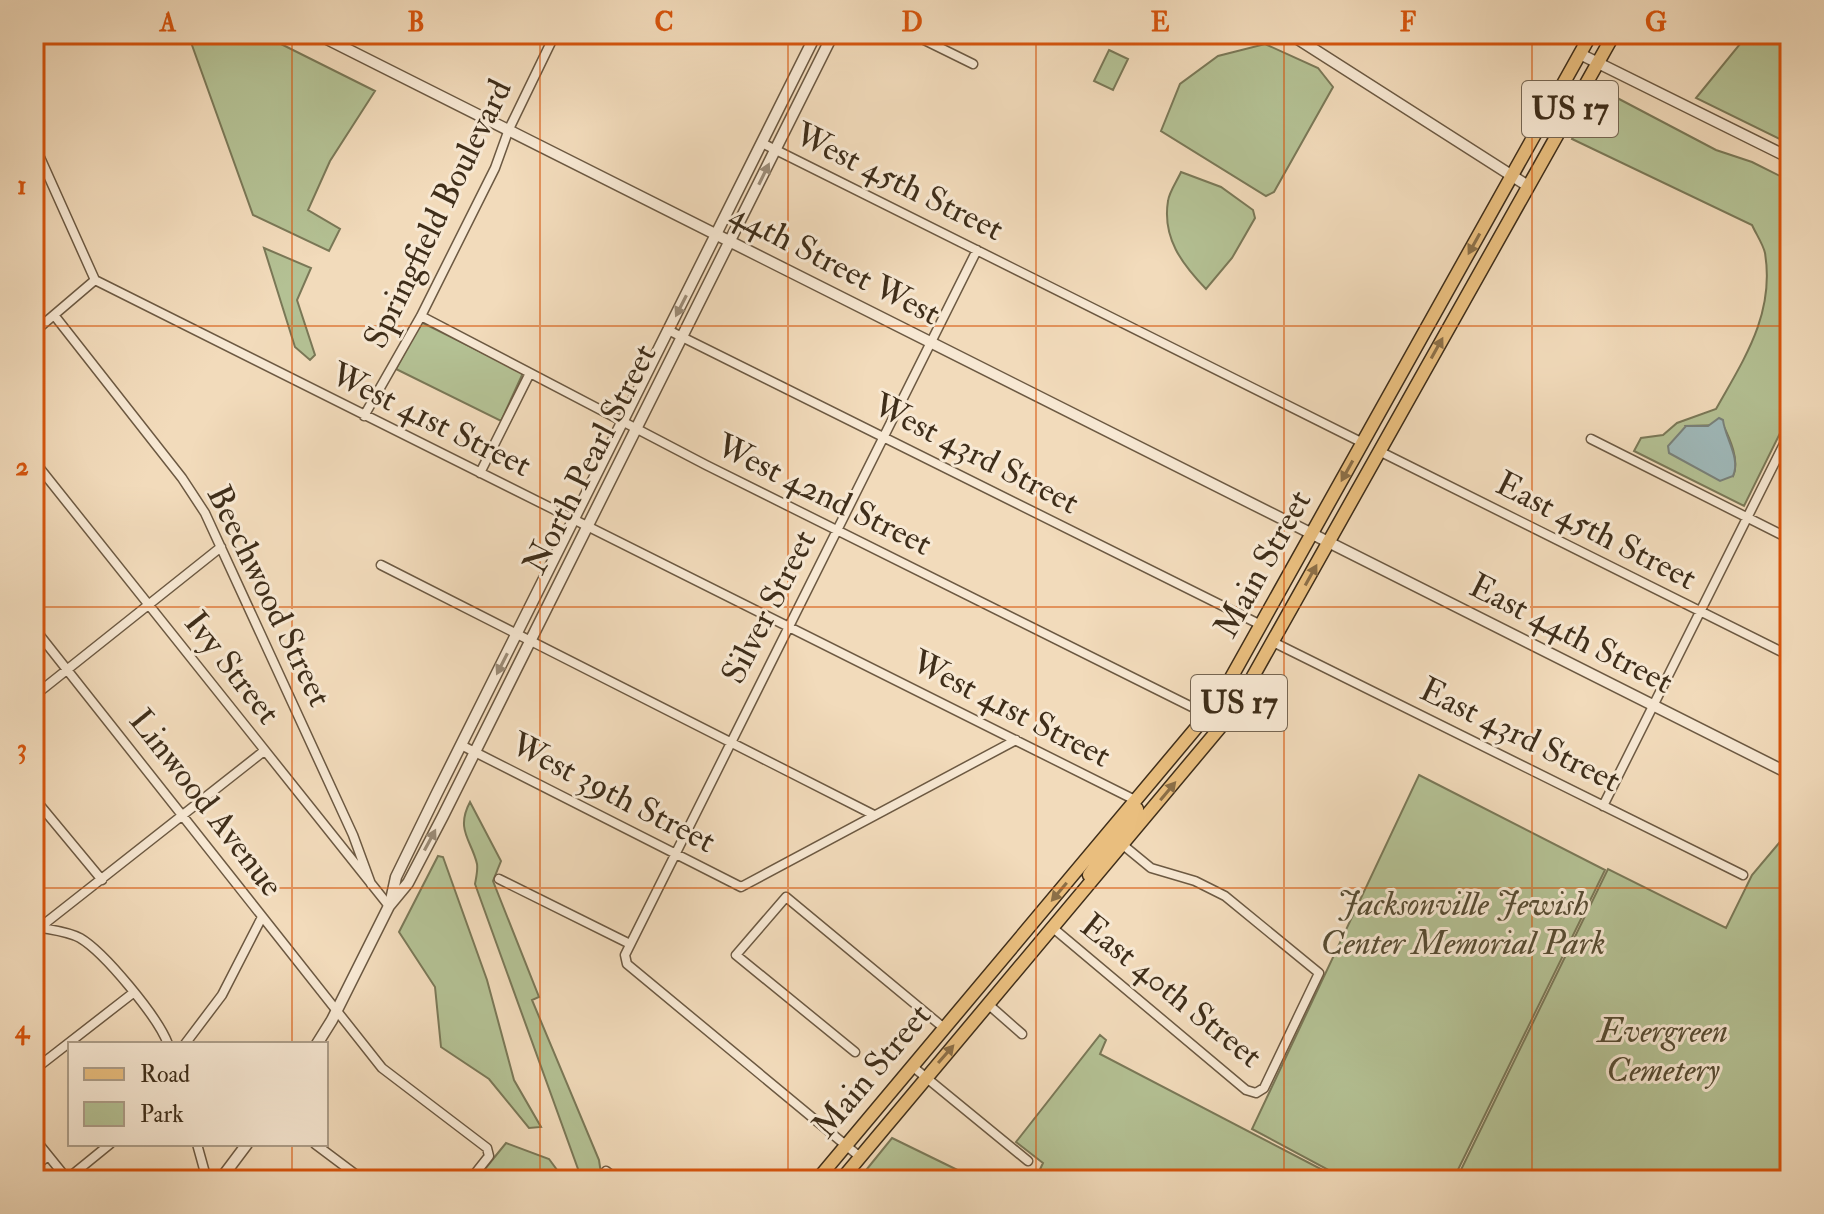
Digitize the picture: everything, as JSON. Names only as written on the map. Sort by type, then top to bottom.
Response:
[{"type":"main road","name":"Main Street","points":[[817,1180],[1208,715],[1228,685],[1591,34]]},
{"type":"main road","name":"Main Street","points":[[841,1180],[1225,724],[1614,34]]},
{"type":"main road","points":[[1069,909],[1094,866],[1135,815],[1137,801]]},
{"type":"street","name":"44th Street West","points":[[317,34],[1328,544]]},
{"type":"street","name":"Springfield Boulevard","points":[[364,416],[421,316],[495,168],[509,129],[555,34]]},
{"type":"street","name":"North Pearl Street","points":[[318,1042],[389,906],[396,877],[461,745],[816,34]]},
{"type":"street","name":"North Pearl Street","points":[[389,906],[408,883],[475,752],[833,34]]},
{"type":"street","points":[[912,34],[973,64]]},
{"type":"street","points":[[931,44],[936,34]]},
{"type":"street","points":[[1290,34],[1528,186]]},
{"type":"street","points":[[1580,54],[1790,158]]},
{"type":"street","name":"West 45th Street","points":[[762,143],[1363,443]]},
{"type":"street","points":[[34,144],[95,280],[34,332]]},
{"type":"street","name":"Silver Street","points":[[630,944],[977,250]]},
{"type":"street","name":"West 41st Street","points":[[95,280],[1137,801]]},
{"type":"street","name":"Beechwood Street","points":[[54,315],[198,500],[353,835],[371,884]]},
{"type":"street","name":"West 42nd Street","points":[[421,316],[515,364],[529,375],[1208,715]]},
{"type":"street","name":"West 43rd Street","points":[[668,330],[1261,625]]},
{"type":"street","points":[[480,473],[529,375]]},
{"type":"street","points":[[1603,806],[1790,432]]},
{"type":"street","points":[[1591,439],[1790,539]]},
{"type":"street","name":"East 45th Street","points":[[1379,451],[1790,656]]},
{"type":"street","name":"Ivy Street","points":[[34,461],[389,906]]},
{"type":"street","name":"East 44th Street","points":[[1328,544],[1790,774]]},
{"type":"street","points":[[34,696],[221,547]]},
{"type":"street","points":[[381,565],[874,815],[1016,740]]},
{"type":"street","name":"Linwood Avenue","points":[[34,628],[388,1074],[487,1148],[489,1156],[470,1180]]},
{"type":"street","name":"East 43rd Street","points":[[1273,642],[1743,875]]},
{"type":"street","name":"West 39th Street","points":[[461,745],[741,887],[874,815]]},
{"type":"street","points":[[36,929],[264,751]]},
{"type":"street","points":[[34,798],[102,880]]},
{"type":"street","name":"East 40th Street","points":[[1053,928],[1246,1090],[1256,1093],[1264,1088],[1319,973],[1225,896],[1209,886],[1151,868],[1123,845]]},
{"type":"street","points":[[499,879],[630,944],[625,955],[627,964],[860,1157]]},
{"type":"street","points":[[855,1052],[736,955],[786,897],[944,1028]]},
{"type":"street","points":[[187,1042],[222,995],[262,917]]},
{"type":"street","points":[[36,929],[71,934],[93,948],[156,1020],[167,1042]]},
{"type":"street","points":[[70,1042],[133,993]]},
{"type":"street","points":[[989,1005],[1022,1034]]},
{"type":"street","points":[[34,1070],[68,1044]]},
{"type":"street","points":[[912,1066],[1028,1161]]},
{"type":"street","points":[[34,1138],[68,1179],[108,1146]]},
{"type":"street","points":[[198,1146],[207,1180]]},
{"type":"street","points":[[220,1180],[246,1146]]},
{"type":"street","points":[[318,1146],[363,1180]]},
{"type":"street","points":[[34,1167],[48,1156]]},
{"type":"street","points":[[606,1171],[618,1180]]},
{"type":"green space","points":[[188,34],[254,34],[267,37],[375,91],[330,161],[308,210],[340,229],[329,251],[253,215]]},
{"type":"green space","points":[[1740,34],[1790,34],[1790,144],[1696,98],[1745,38]]},
{"type":"green space","points":[[1265,44],[1318,68],[1333,87],[1274,192],[1266,196],[1161,131],[1180,84],[1218,56]]},
{"type":"green space","points":[[1109,50],[1128,59],[1113,90],[1094,81]]},
{"type":"green space","points":[[1602,90],[1716,150],[1752,162],[1790,181],[1790,413],[1744,506],[1634,451],[1641,438],[1663,435],[1677,423],[1716,409],[1746,354],[1761,316],[1767,275],[1764,250],[1752,225],[1572,139],[1595,94]],"holes":[[[1723,425],[1735,457],[1733,476],[1686,426]]]},
{"type":"green space","points":[[1181,172],[1221,187],[1253,210],[1255,218],[1232,258],[1206,289],[1182,260],[1168,227],[1169,198]]},
{"type":"green space","points":[[264,248],[311,268],[297,300],[315,355],[310,360],[295,347]]},
{"type":"green space","points":[[421,322],[523,373],[501,421],[396,369]]},
{"type":"green space","name":"Jacksonville Jewish Center Memorial Park","points":[[1419,775],[1605,870],[1453,1180],[1347,1180],[1252,1129]]},
{"type":"green space","points":[[470,802],[501,861],[493,881],[539,997],[532,1000],[599,1160],[602,1180],[582,1180],[475,884],[477,864],[464,828]]},
{"type":"green space","name":"Evergreen Cemetery","points":[[1790,830],[1790,1180],[1456,1180],[1608,869],[1726,928],[1752,875]]},
{"type":"green space","points":[[438,856],[443,857],[487,980],[514,1080],[541,1127],[529,1128],[489,1079],[441,1047],[435,987],[399,932]]},
{"type":"green space","points":[[1100,1035],[1106,1040],[1100,1054],[1342,1180],[1035,1180],[1043,1163],[1016,1142]]},
{"type":"green space","points":[[892,1138],[978,1180],[858,1180]]},
{"type":"green space","points":[[506,1143],[549,1159],[560,1174],[558,1180],[519,1180],[504,1173],[499,1180],[476,1180]]},
{"type":"water","points":[[1719,418],[1723,420],[1735,462],[1733,476],[1720,481],[1669,453],[1668,446],[1686,426],[1708,426]]}]
